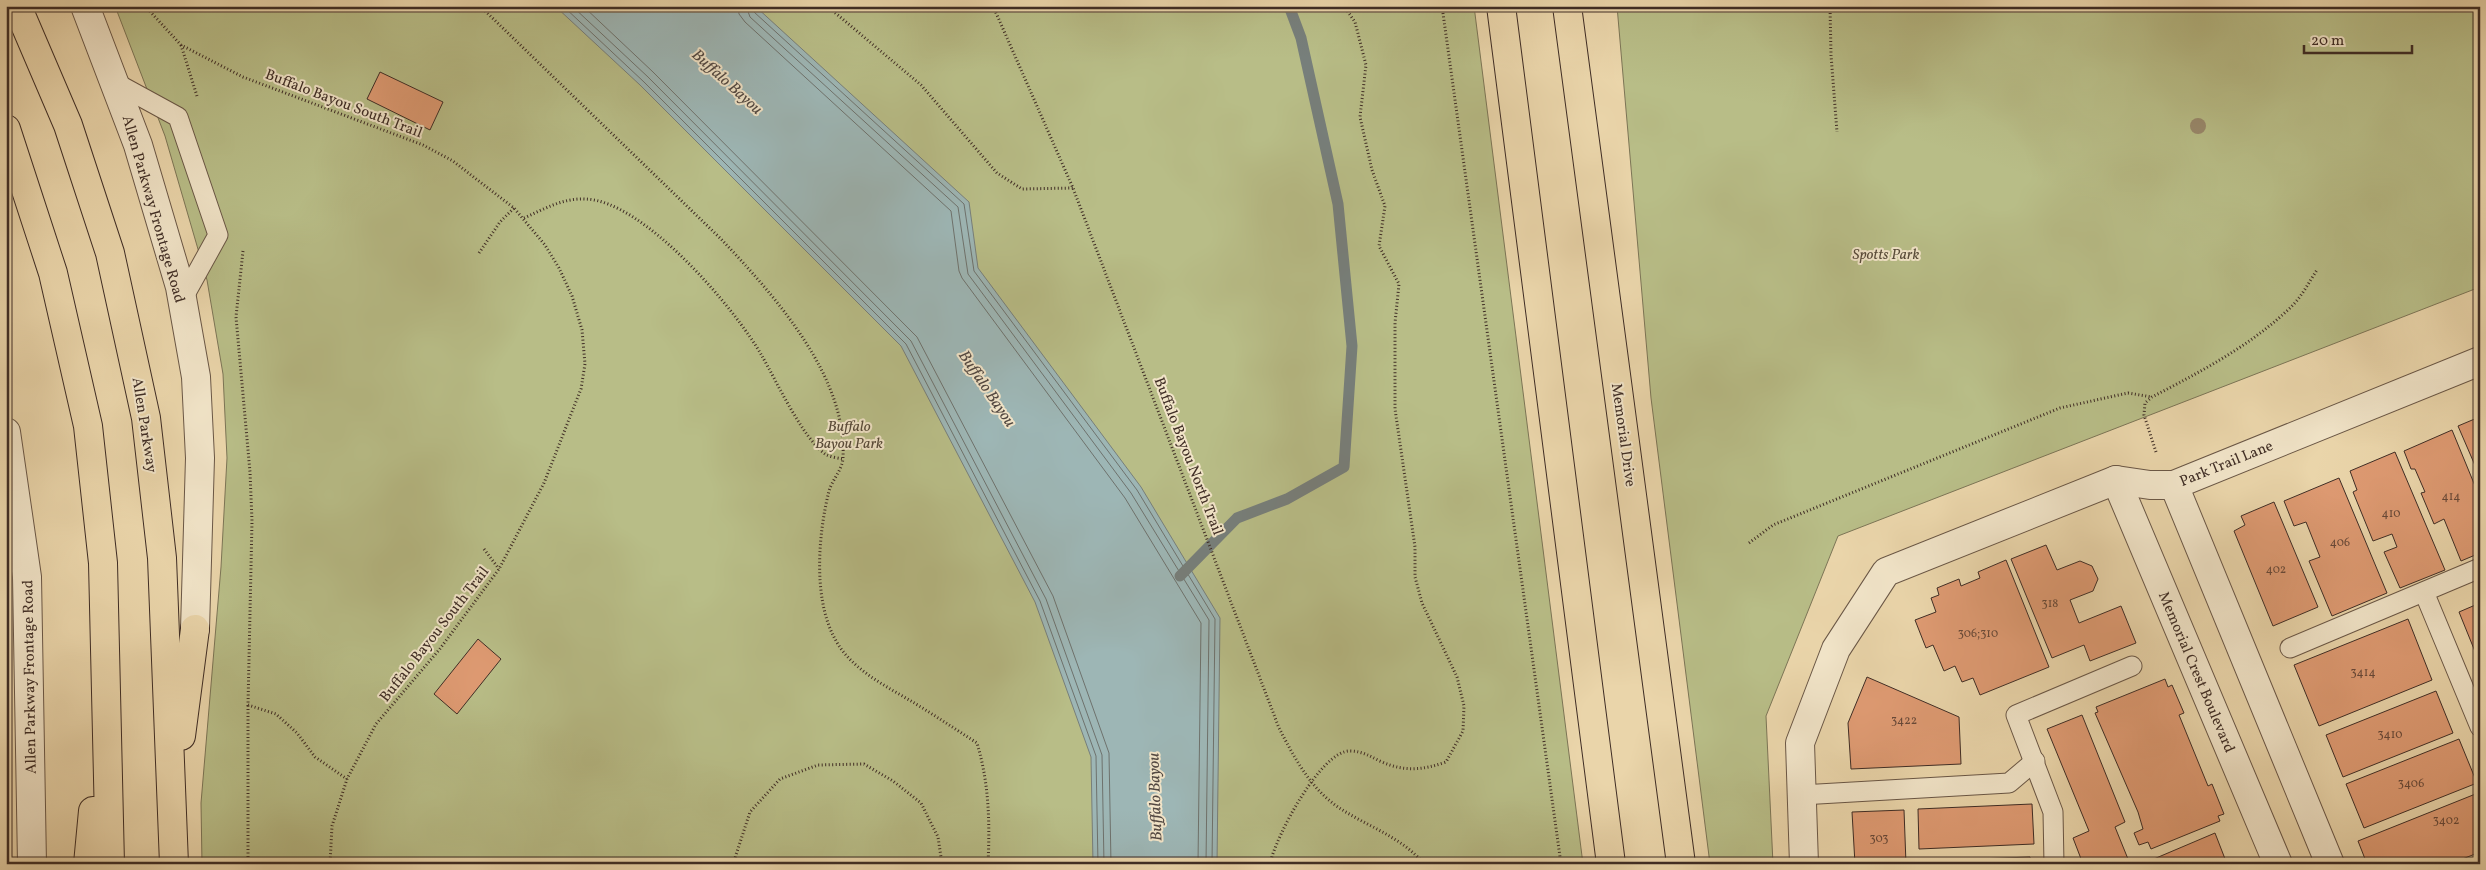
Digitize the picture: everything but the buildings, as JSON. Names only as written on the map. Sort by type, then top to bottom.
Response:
[{"type":"main road","name":"Allen Parkway","points":[[16,6],[68,125],[110,253],[146,418],[162,558],[174,864]]},
{"type":"main road","points":[[1502,6],[1611,864]]},
{"type":"main road","name":"Memorial Drive","points":[[1567,6],[1681,864]]},
{"type":"main road","points":[[6,129],[53,274],[88,426],[103,563],[104,680],[110,864]]},
{"type":"main road","points":[[173,802],[195,629]]},
{"type":"main road","points":[[88,864],[104,680]]},
{"type":"street","name":"Allen Parkway Frontage Road","points":[[85,6],[138,145],[182,300],[196,377],[200,458],[195,629]]},
{"type":"street","name":"Park Trail Lane","points":[[2162,485],[2480,361]]},
{"type":"street","name":"Allen Parkway Frontage Road","points":[[7,436],[27,577],[32,864]]},
{"type":"street","points":[[1804,864],[1799,747],[1836,649],[1886,572],[2116,480],[2162,485],[2330,864]]},
{"type":"street","name":"Memorial Crest Boulevard","points":[[2116,480],[2278,864]]},
{"type":"lane","points":[[114,82],[178,117],[218,235],[182,300]]},
{"type":"lane","points":[[2290,648],[2480,568]]},
{"type":"lane","points":[[2424,592],[2480,727]]},
{"type":"lane","points":[[2054,864],[2053,812],[2016,714],[2132,666]]},
{"type":"lane","points":[[1801,795],[2009,783],[2035,761]]},
{"type":"path","name":"Buffalo Bayou South Trail","points":[[145,6],[181,45],[243,77],[423,145],[452,161],[514,208],[524,218],[559,268],[572,296],[582,330],[585,364],[581,389],[544,483],[500,569],[439,650],[376,724],[347,779],[332,826],[330,864]]},
{"type":"path","points":[[480,6],[531,53],[754,274],[823,368],[842,421],[844,459],[829,490],[820,550],[820,577],[825,614],[835,640],[858,668],[977,743],[985,770],[990,822],[988,864]]},
{"type":"path","points":[[827,6],[921,85],[997,174],[1022,189],[1073,188]]},
{"type":"path","name":"Buffalo Bayou North Trail","points":[[993,6],[1073,188],[1147,377],[1266,693],[1291,751],[1312,782],[1337,806],[1380,830],[1416,855],[1424,864]]},
{"type":"path","points":[[1270,864],[1297,802],[1312,782],[1332,761],[1347,750],[1360,751],[1384,763],[1409,770],[1427,769],[1446,762],[1463,731],[1464,706],[1457,678],[1422,603],[1415,577],[1415,547],[1395,409],[1395,323],[1399,284],[1379,246],[1385,206],[1372,170],[1360,117],[1366,65],[1355,22],[1344,6]]},
{"type":"path","points":[[1442,6],[1561,864]]},
{"type":"path","points":[[1830,6],[1831,55],[1837,132]]},
{"type":"path","points":[[181,45],[199,101]]},
{"type":"path","points":[[524,218],[558,202],[586,198],[616,207],[647,226],[710,285],[761,353],[796,416],[815,442],[826,455],[844,459]]},
{"type":"path","points":[[479,253],[500,222],[514,208]]},
{"type":"path","points":[[243,250],[236,317],[250,472],[252,521],[248,705],[248,864]]},
{"type":"path","points":[[2162,485],[2157,451],[2144,415],[2145,403],[2152,397],[2210,367],[2262,332],[2292,306],[2317,270]]},
{"type":"path","points":[[1749,543],[1773,524],[2060,408],[2128,393],[2152,397]]},
{"type":"path","points":[[484,549],[500,569]]},
{"type":"path","points":[[248,705],[276,714],[297,733],[315,757],[347,779]]},
{"type":"path","points":[[733,864],[750,812],[780,779],[818,765],[836,764],[864,764],[893,781],[921,803],[938,837],[942,864]]},
{"type":"green space","name":"Buffalo Bayou Park","points":[[115,6],[1474,6],[1583,864],[202,864],[201,803],[221,567],[227,458],[223,374],[207,280],[165,136]]},
{"type":"green space","name":"Spotts Park","points":[[1617,6],[2480,6],[2480,287],[1838,536],[1766,716],[1773,864],[1710,864],[1651,398]]},
{"type":"water","name":"Buffalo Bayou","points":[[555,6],[755,6],[969,202],[978,268],[1141,487],[1220,618],[1217,864],[1093,864],[1091,757],[1035,602],[901,346],[640,85]]},
{"type":"waterway","points":[[1180,576],[1237,518],[1287,499],[1344,467],[1352,346],[1338,204],[1301,38],[1289,6]]}]
